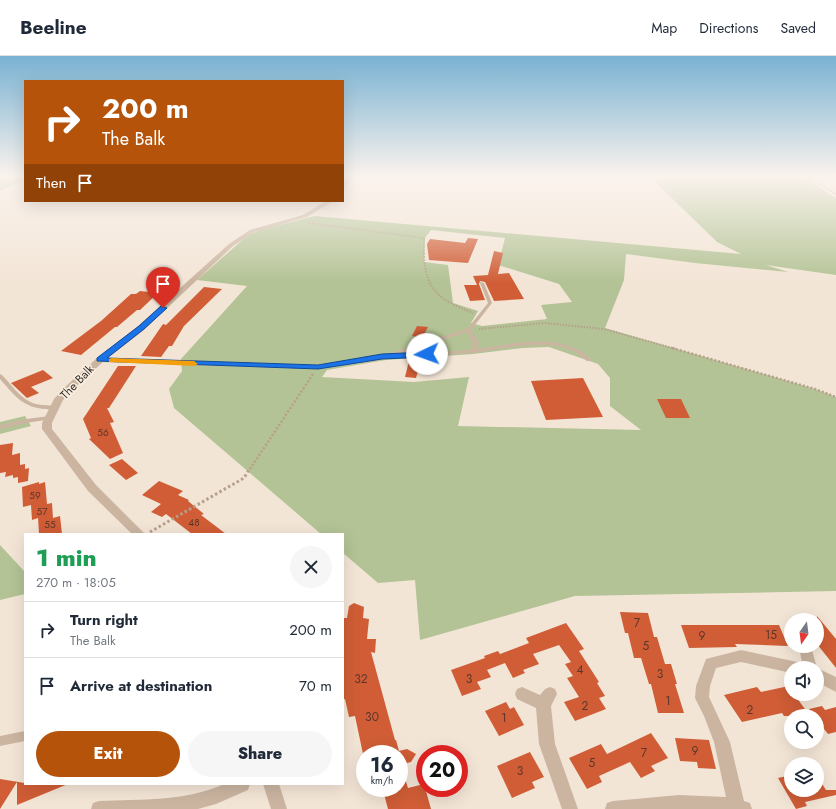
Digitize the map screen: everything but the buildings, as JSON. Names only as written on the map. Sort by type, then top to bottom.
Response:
[{"type":"street","name":"The Balk","points":[[50,418],[68,389],[100,360],[141,328],[237,240],[261,228],[291,220],[311,212]]},
{"type":"street","points":[[50,418],[47,423],[47,429],[51,435],[92,488],[138,533]]},
{"type":"street","points":[[612,809],[693,804],[740,808],[722,742],[710,712],[702,698],[703,686],[712,663],[741,656],[784,665]]},
{"type":"street","points":[[824,678],[836,685]]},
{"type":"street","points":[[522,694],[546,699],[547,744],[570,809]]},
{"type":"street","points":[[100,809],[181,805],[216,796],[240,785]]},
{"type":"street","points":[[271,785],[279,809]]},
{"type":"lane","points":[[382,356],[469,330],[481,316],[490,300],[482,283]]},
{"type":"lane","points":[[469,330],[476,343],[473,351]]},
{"type":"lane","points":[[100,360],[318,367],[382,356],[473,351],[511,345],[550,344],[576,350],[589,360]]},
{"type":"lane","points":[[0,376],[28,405],[35,407],[55,408]]},
{"type":"lane","points":[[0,428],[26,420],[50,418]]},
{"type":"lane","points":[[0,741],[24,736]]},
{"type":"path","points":[[291,220],[424,238],[424,268],[426,278],[436,293],[451,305],[481,316]]},
{"type":"path","points":[[469,330],[545,323],[604,328],[815,389],[836,397]]},
{"type":"path","points":[[149,533],[244,478],[318,367]]},
{"type":"green space","points":[[686,212],[836,212],[836,275],[766,265],[788,272],[695,263],[626,254],[624,280],[605,328],[815,389],[836,397],[836,591],[575,596],[420,640],[415,580],[378,583],[344,554],[344,533],[320,533],[174,408],[169,389],[182,371],[181,359],[247,286],[197,280],[248,235],[263,229],[315,216],[741,254],[717,242]],"holes":[[[431,230],[505,238],[498,265],[559,284],[572,302],[541,305],[547,319],[482,326],[471,323],[478,311],[453,303],[448,265],[424,262],[425,238]],[[549,347],[598,364],[610,378],[610,406],[641,430],[458,426],[469,377],[414,382],[322,377],[327,370],[386,360],[473,354],[523,348]]]},
{"type":"green space","points":[[25,416],[31,426],[0,434],[0,422]]},
{"type":"green space","points":[[0,545],[24,571],[24,594],[0,600]]},
{"type":"slow traffic","points":[[112,360],[194,364]]},
{"type":"route","points":[[163,308],[141,328],[100,360],[278,367],[318,367],[375,359],[382,356],[427,354]]}]
